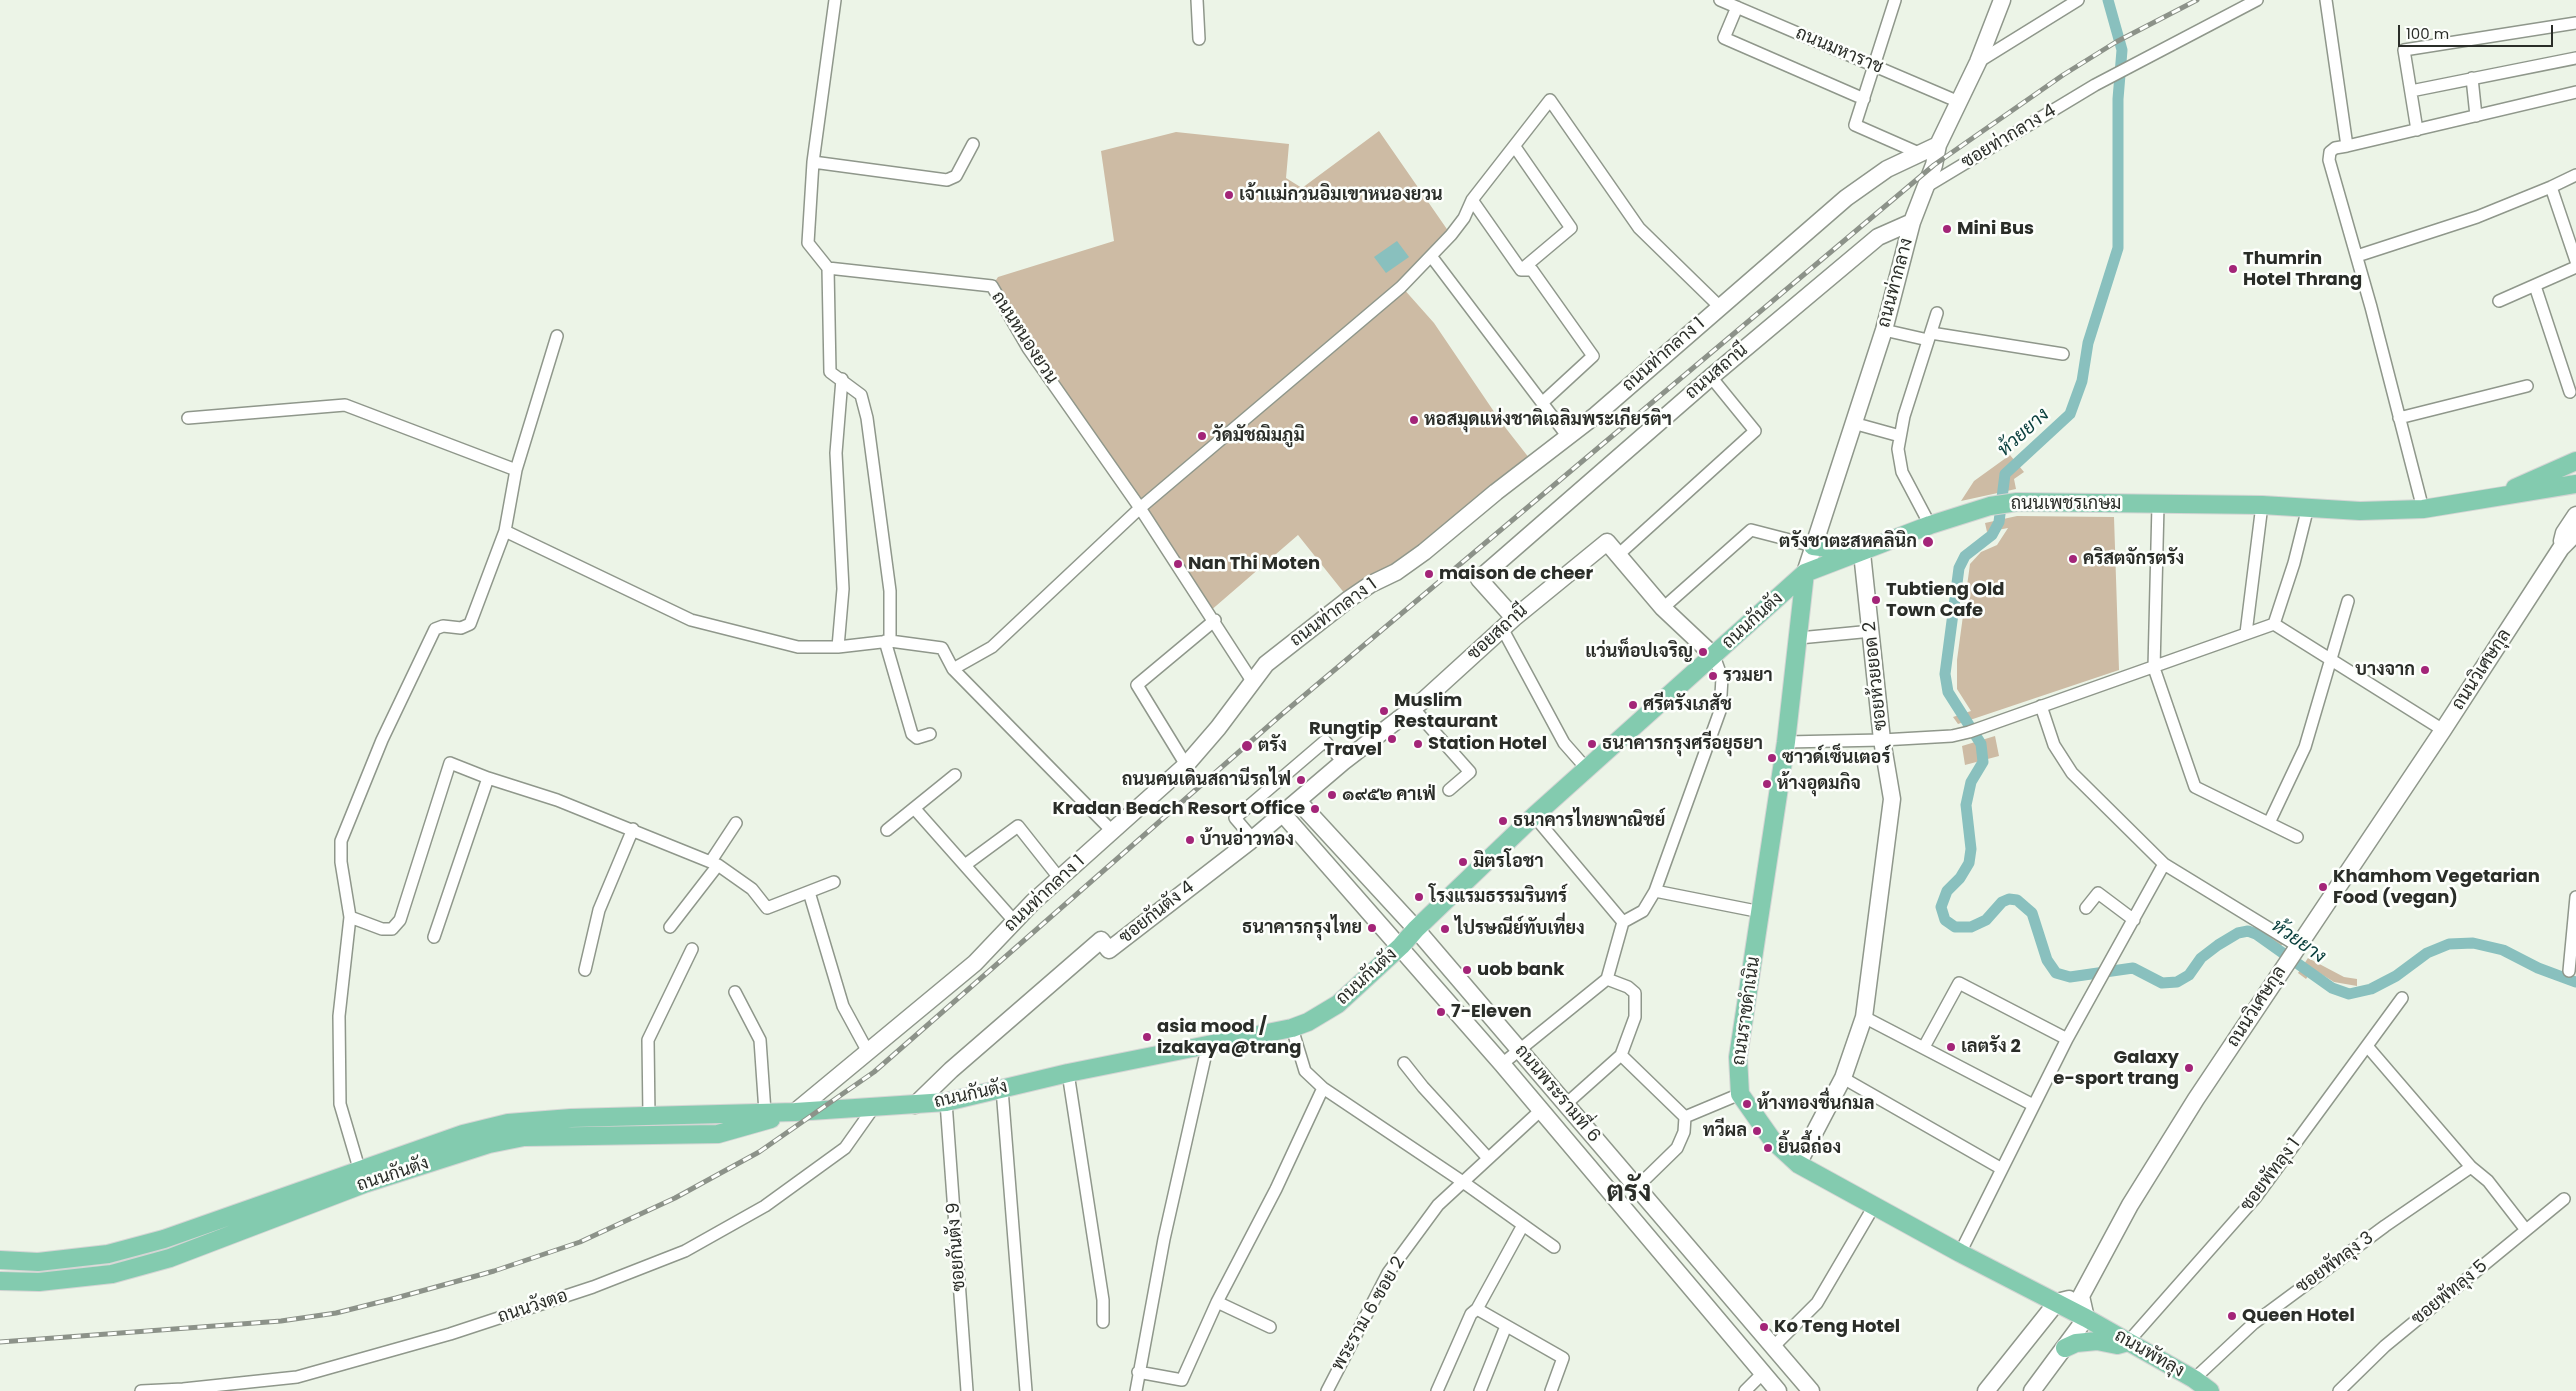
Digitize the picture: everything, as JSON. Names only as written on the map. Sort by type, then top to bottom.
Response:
[{"type":"main road","name":"ถนนเพชรเกษม","points":[[2490,500],[2575,466]]},
{"type":"main road","name":"ถนนเพชรเกษม","points":[[1805,573],[1862,553],[1930,525],[1990,506],[2017,502],[2262,505],[2360,511],[2423,509],[2490,500],[2576,484]]},
{"type":"main road","points":[[1813,546],[1862,553]]},
{"type":"main road","name":"ถนนกันตัง","points":[[0,1281],[23,1282],[112,1274],[165,1259],[463,1134],[508,1123],[571,1118],[795,1112],[946,1102],[1068,1073],[1292,1028],[1308,1022],[1338,1004],[1586,768],[1805,573]]},
{"type":"main road","name":"ถนนราชดำเนิน","points":[[1740,1094],[1738,1057],[1762,912],[1786,742],[1805,573]]},
{"type":"main road","points":[[1768,607],[1802,608]]},
{"type":"main road","points":[[1740,1094],[1773,1141],[1798,1164],[1960,1253],[2086,1318]]},
{"type":"main road","name":"ถนนกันตัง","points":[[0,1260],[24,1261],[108,1254],[362,1177],[489,1144],[524,1137],[718,1134],[795,1112]]},
{"type":"main road","points":[[159,1240],[165,1259]]},
{"type":"main road","points":[[23,1282],[24,1261]]},
{"type":"main road","name":"ถนนพัทลุง","points":[[2086,1318],[2194,1379],[2210,1391]]},
{"type":"main road","points":[[2065,1348],[2076,1343],[2097,1341],[2117,1345],[2128,1342]]},
{"type":"street","points":[[835,0],[813,162],[808,243],[828,268],[830,372],[842,379],[861,395],[867,418],[890,591],[887,641],[912,734],[917,738],[930,734]]},
{"type":"street","points":[[1197,0],[1199,39]]},
{"type":"street","name":"ถนนมหาราช","points":[[1721,0],[1959,102]]},
{"type":"street","points":[[1895,0],[1855,126],[1921,154]]},
{"type":"street","name":"ถนนท่ากลาง","points":[[1805,573],[1884,330],[1912,222],[1923,189],[1934,165],[1938,145],[1978,62],[2002,0]]},
{"type":"street","points":[[1978,62],[2078,0]]},
{"type":"street","name":"ซอยท่ากลาง 4","points":[[1923,189],[2095,85],[2257,0]]},
{"type":"street","points":[[2326,0],[2347,146]]},
{"type":"street","points":[[1737,7],[1724,38],[1864,99]]},
{"type":"street","points":[[2417,130],[2404,50],[2576,23]]},
{"type":"street","points":[[2410,91],[2576,58]]},
{"type":"street","points":[[2472,78],[2476,116]]},
{"type":"street","points":[[2423,509],[2357,256],[2329,160],[2330,152],[2335,148],[2576,92]]},
{"type":"street","points":[[953,669],[992,647],[1140,508],[1401,287],[1432,256],[1464,218],[1472,200],[1550,100],[1639,228],[1720,307]]},
{"type":"street","points":[[813,162],[947,180],[956,176],[973,144]]},
{"type":"street","name":"ถนนท่ากลาง 1","points":[[795,1112],[975,962],[1060,879],[1186,765],[1218,728],[1266,664],[1341,604],[1371,584],[1396,572],[1424,552],[1496,492],[1596,415],[1846,198],[1886,169],[1938,145]]},
{"type":"street","points":[[1515,146],[1571,228],[1521,270]]},
{"type":"street","points":[[2357,256],[2477,217],[2552,187],[2576,175]]},
{"type":"street","points":[[2552,187],[2576,261]]},
{"type":"street","points":[[1472,200],[1521,270]]},
{"type":"street","name":"ถนนสถานี","points":[[1514,618],[1479,579],[1711,377],[1878,237],[1912,222]]},
{"type":"street","points":[[1432,256],[1568,437]]},
{"type":"street","points":[[2499,301],[2576,267]]},
{"type":"street","name":"ถนนหนองยวน","points":[[828,268],[992,286],[1028,348],[1140,508],[1215,620],[1252,681]]},
{"type":"street","points":[[1521,270],[1532,270],[1593,356],[1543,402]]},
{"type":"street","points":[[2535,286],[2570,392]]},
{"type":"street","points":[[1930,525],[1902,472],[1898,449],[1900,436],[1937,313]]},
{"type":"street","points":[[1884,330],[2063,354]]},
{"type":"street","points":[[362,1177],[340,1104],[339,1016],[350,917],[341,862],[341,841],[382,740],[435,630],[443,626],[461,628],[470,624],[506,531],[516,470],[556,336]]},
{"type":"street","points":[[1618,555],[1755,431],[1711,377]]},
{"type":"street","points":[[838,647],[843,589],[836,453],[842,379]]},
{"type":"street","points":[[2399,418],[2527,386]]},
{"type":"street","points":[[188,418],[345,405],[516,470]]},
{"type":"street","points":[[1854,423],[1900,436]]},
{"type":"street","points":[[2158,505],[2154,668],[2195,787],[2297,837]]},
{"type":"street","points":[[2246,633],[2262,505]]},
{"type":"street","points":[[2274,624],[2294,563],[2308,507]]},
{"type":"street","name":"ถนนวิเศษกุล","points":[[2561,548],[2564,533],[2576,515]]},
{"type":"street","points":[[1663,608],[1751,530],[1813,546]]},
{"type":"street","points":[[506,531],[691,620],[798,647],[838,647],[887,641],[942,648],[953,669],[1113,832]]},
{"type":"street","name":"ถนนวิเศษกุล","points":[[2080,1296],[2130,1204],[2280,972],[2443,730],[2561,548],[2576,533]]},
{"type":"street","name":"ซอยสถานี","points":[[1314,787],[1413,708],[1502,628],[1608,542],[1663,608],[1714,656]]},
{"type":"street","name":"ซอยห้วยยอด 2","points":[[1798,1164],[1843,1078],[1864,1017],[1892,799],[1882,740],[1872,631],[1862,553]]},
{"type":"street","points":[[2268,823],[2306,747],[2348,601]]},
{"type":"street","points":[[1186,765],[1137,685],[1215,620]]},
{"type":"street","points":[[1786,742],[1952,736],[2154,668],[2274,624],[2443,730]]},
{"type":"street","points":[[1502,628],[1564,743],[1586,768]]},
{"type":"street","points":[[1799,638],[1872,631]]},
{"type":"street","points":[[1502,1064],[1607,978],[1623,922],[1643,911],[1655,891],[1720,711],[1722,678],[1714,656]]},
{"type":"street","points":[[2041,706],[2054,745],[2072,773],[2164,864],[2298,946]]},
{"type":"street","points":[[1413,708],[1470,772],[1449,790]]},
{"type":"street","points":[[1253,839],[1235,818],[1258,798],[1325,741],[1343,762]]},
{"type":"street","points":[[350,917],[382,929],[392,929],[400,920],[450,763],[488,778],[557,800],[714,863],[752,889],[767,908],[834,882]]},
{"type":"street","points":[[887,830],[955,775]]},
{"type":"street","points":[[434,937],[488,778]]},
{"type":"street","name":"ซอยกันตัง 4","points":[[916,1105],[951,1070],[1101,940],[1109,950],[1253,839],[1314,787]]},
{"type":"street","name":"ถนนพระรามที่ 6","points":[[1298,801],[1416,929],[1811,1391]]},
{"type":"street","points":[[914,808],[1014,922]]},
{"type":"street","name":"ถนนพระรามที่ 6","points":[[1283,814],[1401,946],[1778,1391]]},
{"type":"street","points":[[1534,816],[1623,922]]},
{"type":"street","points":[[670,927],[714,863],[736,824]]},
{"type":"street","points":[[965,865],[1018,826],[1060,879]]},
{"type":"street","points":[[586,970],[599,910],[633,829]]},
{"type":"street","points":[[1960,1253],[2067,1039],[2164,864]]},
{"type":"street","points":[[1655,891],[1762,912]]},
{"type":"street","points":[[809,892],[843,1006],[868,1052]]},
{"type":"street","points":[[2086,908],[2098,893],[2134,920]]},
{"type":"street","points":[[2569,971],[2576,897]]},
{"type":"street","points":[[649,1117],[648,1040],[692,949]]},
{"type":"street","points":[[1541,1110],[1562,1099],[1621,1055],[1635,1017],[1635,993],[1628,987],[1607,978]]},
{"type":"street","points":[[1924,1047],[1959,983],[2067,1039]]},
{"type":"street","points":[[735,992],[760,1040],[765,1112]]},
{"type":"street","name":"ซอยพัทลุง 1","points":[[2128,1342],[2256,1197],[2402,998]]},
{"type":"street","points":[[1864,1017],[2033,1105]]},
{"type":"street","points":[[1292,1028],[1305,1071],[1323,1088],[1463,1182],[1554,1247]]},
{"type":"street","points":[[1136,1391],[1164,1239],[1208,1044]]},
{"type":"street","points":[[2367,1046],[2471,1167],[2488,1181],[2526,1230]]},
{"type":"street","points":[[1621,1055],[1684,1117],[1684,1132],[1677,1148],[1637,1187]]},
{"type":"street","points":[[1404,1063],[1423,1087],[1488,1158]]},
{"type":"street","points":[[1068,1073],[1104,1322]]},
{"type":"street","points":[[1843,1078],[2002,1169]]},
{"type":"street","points":[[1138,1372],[1182,1380],[1217,1302],[1276,1189],[1323,1088]]},
{"type":"street","points":[[1002,1089],[1026,1391]]},
{"type":"street","points":[[1684,1117],[1740,1094]]},
{"type":"street","name":"ซอยกันตัง 9","points":[[946,1102],[968,1391]]},
{"type":"street","name":"ถนนวังตอ","points":[[141,1391],[183,1389],[297,1377],[450,1334],[593,1287],[685,1251],[764,1206],[845,1148],[874,1108]]},
{"type":"street","name":"พระราม 6 ซอย 2","points":[[1327,1391],[1388,1273],[1438,1205],[1541,1110]]},
{"type":"street","name":"ซอยพัทลุง 3","points":[[2194,1379],[2254,1323],[2385,1226],[2471,1167]]},
{"type":"street","name":"ซอยพัทลุง 5","points":[[2339,1391],[2385,1346],[2564,1199]]},
{"type":"street","points":[[1773,1347],[1817,1303],[1874,1206]]},
{"type":"street","points":[[1437,1391],[1471,1314],[1477,1309],[1524,1225]]},
{"type":"street","points":[[1986,1391],[2057,1302],[2080,1296],[2086,1318],[2032,1391]]},
{"type":"street","points":[[1217,1302],[1270,1327]]},
{"type":"street","points":[[1477,1309],[1563,1358],[1551,1391]]},
{"type":"street","points":[[1480,1391],[1506,1326]]},
{"type":"street","points":[[1745,1391],[1763,1373]]},
{"type":"shaded area","points":[[1379,131],[1451,235],[1402,287],[1434,323],[1501,422],[1533,463],[1349,599],[1298,535],[1209,612],[992,286],[998,277],[1114,241],[1101,151],[1176,132],[1289,144],[1286,178],[1302,188]]},
{"type":"shaded area","points":[[2010,455],[2024,472],[2014,479],[2016,489],[1961,501],[1974,481]]},
{"type":"shaded area","name":"คริสตจักรตรัง","points":[[2017,516],[2114,517],[2119,670],[1958,724],[1953,717],[1971,711],[1957,689],[1957,660],[1970,564],[1981,552],[1997,545],[2008,528],[1987,532],[1985,523]]},
{"type":"shaded area","points":[[1995,736],[1999,756],[1965,765],[1962,746]]},
{"type":"shaded area","points":[[2259,925],[2284,942],[2276,953],[2272,950],[2275,944],[2255,931]]},
{"type":"shaded area","points":[[2308,958],[2344,977],[2357,979],[2357,986],[2334,982],[2313,969],[2306,979],[2298,973]]},
{"type":"water","points":[[1397,241],[1409,257],[1386,273],[1374,257]]},
{"type":"waterway","name":"ห้วยยาง","points":[[2108,0],[2122,50],[2118,99],[2118,248],[2088,343],[2082,381],[2070,414],[2005,474],[1999,522],[1992,535],[1965,556],[1959,568],[1945,674],[1948,692],[1981,744],[1983,762],[1971,782],[1966,805],[1971,849],[1969,863],[1960,878],[1947,891],[1941,907],[1945,920],[1955,927],[1971,927],[1986,920],[2002,902],[2009,899],[2017,900],[2032,913],[2047,960],[2056,973],[2070,977],[2133,968],[2162,983],[2177,982],[2189,975],[2201,958],[2218,945],[2238,933],[2248,931],[2256,934],[2332,988],[2349,994],[2371,989],[2396,976],[2427,953],[2449,944],[2473,943],[2503,950],[2538,968],[2576,982]]},
{"type":"railway","points":[[0,1342],[281,1321],[336,1313],[396,1298],[494,1271],[580,1242],[675,1198],[759,1152],[874,1072],[1281,715],[1934,165],[2063,75],[2116,42],[2197,0]]},
{"type":"place","name":"เจ้าเเม่กวนอิมเขาหนองยวน","points":[[1229,195]]},
{"type":"place","name":"Mini Bus","points":[[1947,229]]},
{"type":"place","name":"Thumrin Hotel Thrang","points":[[2233,269]]},
{"type":"place","name":"หอสมุดแห่งชาติเฉลิมพระเกียรติฯ","points":[[1414,420]]},
{"type":"place","name":"วัดมัชฌิมภูมิ","points":[[1202,436]]},
{"type":"place","name":"ตรังชาตะสหคลินิก","points":[[1928,542]]},
{"type":"place","name":"คริสตจักรตรัง","points":[[2073,559]]},
{"type":"place","name":"Nan Thi Moten","points":[[1178,564]]},
{"type":"place","name":"maison de cheer","points":[[1429,574]]},
{"type":"place","name":"Tubtieng Old Town Cafe","points":[[1876,600]]},
{"type":"place","name":"แว่นท็อปเจริญ","points":[[1703,652]]},
{"type":"place","name":"บางจาก","points":[[2425,670]]},
{"type":"place","name":"รวมยา","points":[[1713,676]]},
{"type":"place","name":"ศรีตรังเภสัช","points":[[1633,705]]},
{"type":"place","name":"Muslim Restaurant","points":[[1384,711]]},
{"type":"place","name":"Rungtip Travel","points":[[1392,739]]},
{"type":"place","name":"Station Hotel","points":[[1418,744]]},
{"type":"place","name":"ธนาคารกรุงศรีอยุธยา","points":[[1592,744]]},
{"type":"place","name":"ตรัง","points":[[1247,746]]},
{"type":"place","name":"ซาวด์เซ็นเตอร์","points":[[1772,758]]},
{"type":"place","name":"ถนนคนเดินสถานีรถไฟ","points":[[1301,780]]},
{"type":"place","name":"ห้างอุดมกิจ","points":[[1767,784]]},
{"type":"place","name":"๑๙๕๒ คาเฟ่","points":[[1332,795]]},
{"type":"place","name":"Kradan Beach Resort Office","points":[[1315,809]]},
{"type":"place","name":"ธนาคารไทยพาณิชย์","points":[[1503,821]]},
{"type":"place","name":"บ้านอ่าวทอง","points":[[1190,840]]},
{"type":"place","name":"มิตรโอชา","points":[[1463,862]]},
{"type":"place","name":"Khamhom Vegetarian Food (vegan)","points":[[2323,887]]},
{"type":"place","name":"โรงแรมธรรมรินทร์","points":[[1419,897]]},
{"type":"place","name":"ธนาคารกรุงไทย","points":[[1372,928]]},
{"type":"place","name":"ไปรษณีย์ทับเที่ยง","points":[[1445,929]]},
{"type":"place","name":"uob bank","points":[[1467,970]]},
{"type":"place","name":"7-Eleven","points":[[1441,1012]]},
{"type":"place","name":"asia mood / izakaya@trang","points":[[1147,1037]]},
{"type":"place","name":"เลตรัง 2","points":[[1951,1047]]},
{"type":"place","name":"Galaxy e-sport trang","points":[[2189,1068]]},
{"type":"place","name":"ห้างทองชื่นกมล","points":[[1747,1104]]},
{"type":"place","name":"ทวีผล","points":[[1757,1131]]},
{"type":"place","name":"ยิ้นฉี้ถ่อง","points":[[1768,1148]]},
{"type":"place","name":"Queen Hotel","points":[[2232,1316]]},
{"type":"place","name":"Ko Teng Hotel","points":[[1764,1327]]},
{"type":"district","name":"ตรัง","points":[[1629,1194]]}]
